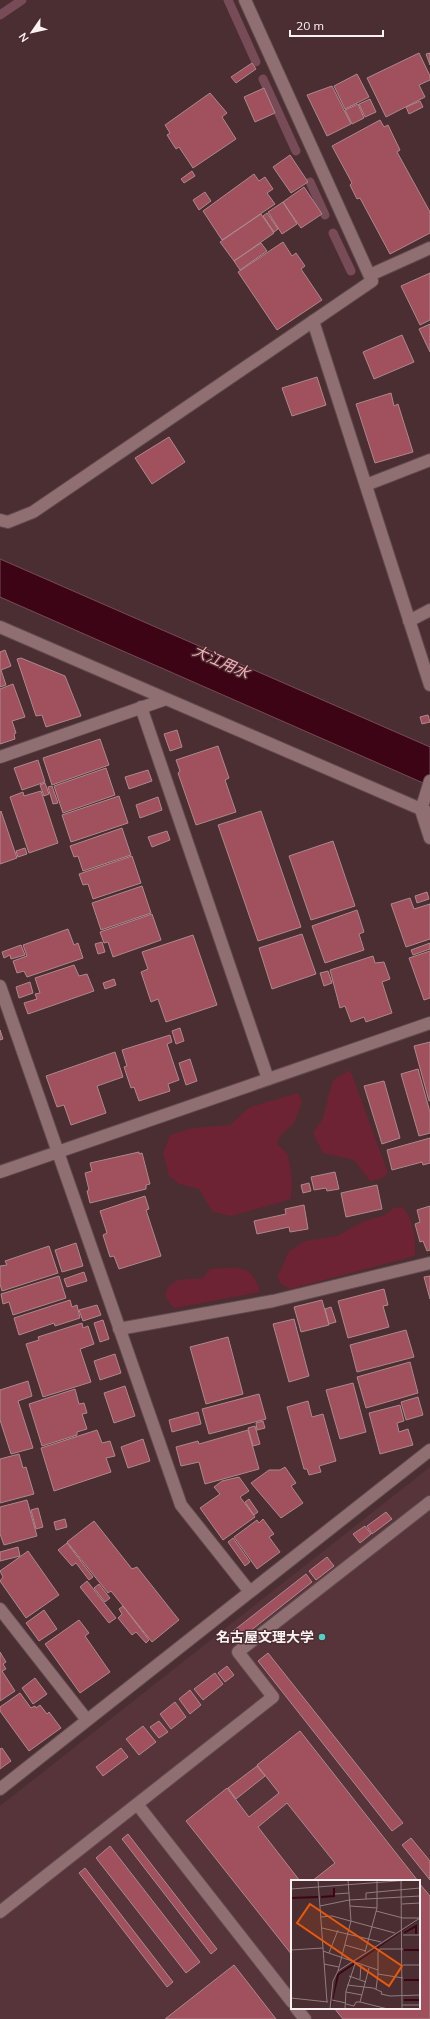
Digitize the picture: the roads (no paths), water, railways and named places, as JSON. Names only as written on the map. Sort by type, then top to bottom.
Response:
[{"type":"street","points":[[0,520],[8,522],[33,512],[372,281],[245,0]]},
{"type":"street","points":[[370,276],[430,248]]},
{"type":"street","points":[[313,321],[430,685]]},
{"type":"street","points":[[366,485],[430,460]]},
{"type":"street","points":[[409,621],[430,610]]},
{"type":"street","points":[[0,627],[426,811]]},
{"type":"street","points":[[0,757],[166,699]]},
{"type":"street","points":[[141,707],[268,1079]]},
{"type":"street","points":[[428,787],[426,811],[430,838]]},
{"type":"street","points":[[0,986],[181,1505],[250,1592]]},
{"type":"street","points":[[0,1172],[430,1023]]},
{"type":"street","points":[[119,1329],[273,1302],[430,1264]]},
{"type":"street","points":[[0,1789],[430,1450]]},
{"type":"street","points":[[0,1912],[273,1697],[238,1652],[430,1502]]},
{"type":"street","points":[[0,1609],[87,1720]]},
{"type":"street","points":[[137,1804],[291,2001]]},
{"type":"street","points":[[297,2009],[305,2019]]},
{"type":"water","name":"大江用水","points":[[0,559],[430,747],[430,786],[0,597]]},
{"type":"waterway","points":[[0,15],[22,0]]},
{"type":"waterway","points":[[228,0],[256,62]]},
{"type":"waterway","points":[[263,79],[296,151]]},
{"type":"waterway","points":[[310,182],[325,215]]},
{"type":"waterway","points":[[333,233],[351,271]]},
{"type":"place","name":"名古屋文理大学","points":[[322,1637]]}]
